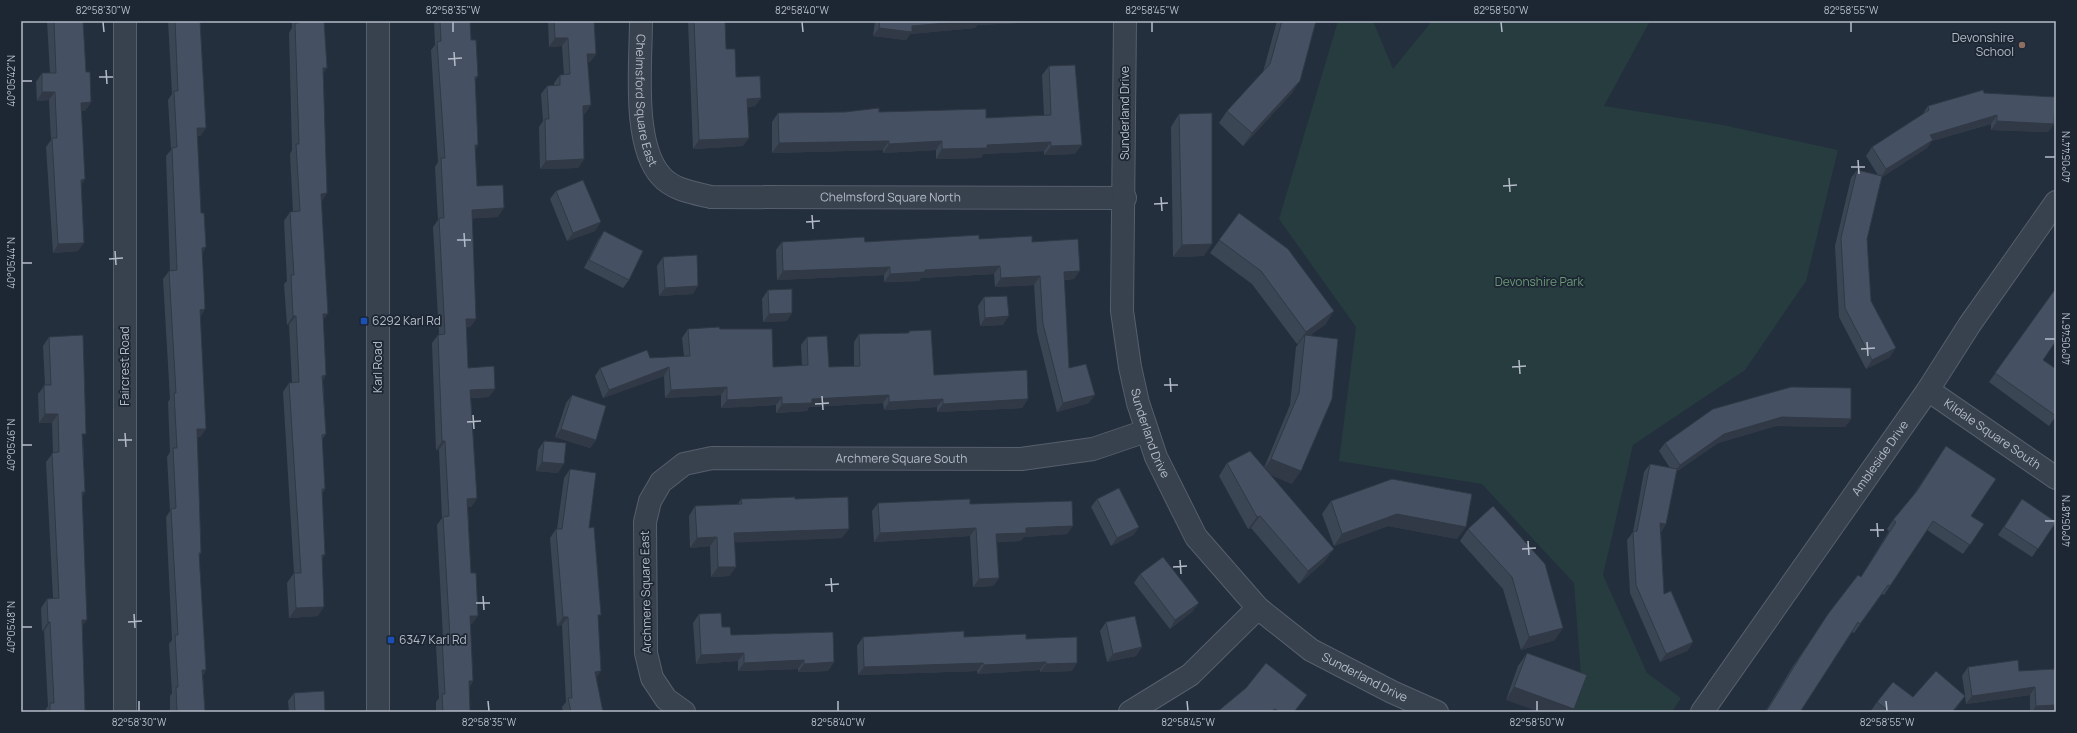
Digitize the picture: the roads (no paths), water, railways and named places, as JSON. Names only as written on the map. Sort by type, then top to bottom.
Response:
[{"type":"street","name":"Faircrest Road","points":[[125,21],[125,712]]},
{"type":"street","name":"Karl Road","points":[[378,21],[378,712]]},
{"type":"street","name":"Chelmsford Square East","points":[[641,21],[641,126],[647,153],[661,176]]},
{"type":"street","name":"Sunderland Drive","points":[[1125,21],[1125,198],[1122,311],[1130,367],[1146,431],[1156,457],[1196,537],[1258,608],[1311,650],[1392,692],[1437,712]]},
{"type":"street","name":"Chelmsford Square North","points":[[661,176],[684,191],[711,197],[1125,198]]},
{"type":"street","name":"Ambleside Drive","points":[[1702,712],[1928,390],[1991,294],[2056,202]]},
{"type":"street","name":"Kildale Square South","points":[[1928,390],[2056,478]]},
{"type":"street","name":"Archmere Square South","points":[[661,482],[684,464],[712,458],[1021,459],[1093,449],[1146,431]]},
{"type":"street","name":"Archmere Square East","points":[[661,482],[650,501],[645,522],[646,653],[652,678],[666,699],[684,712]]},
{"type":"street","points":[[1130,712],[1190,675],[1258,608]]},
{"type":"place","name":"Devonshire School","points":[[2022,45]]},
{"type":"place","name":"6292 Karl Rd","points":[[364,321]]},
{"type":"place","name":"6347 Karl Rd","points":[[391,640]]},
{"type":"park label","name":"Devonshire Park","points":[[1539,282]]}]
